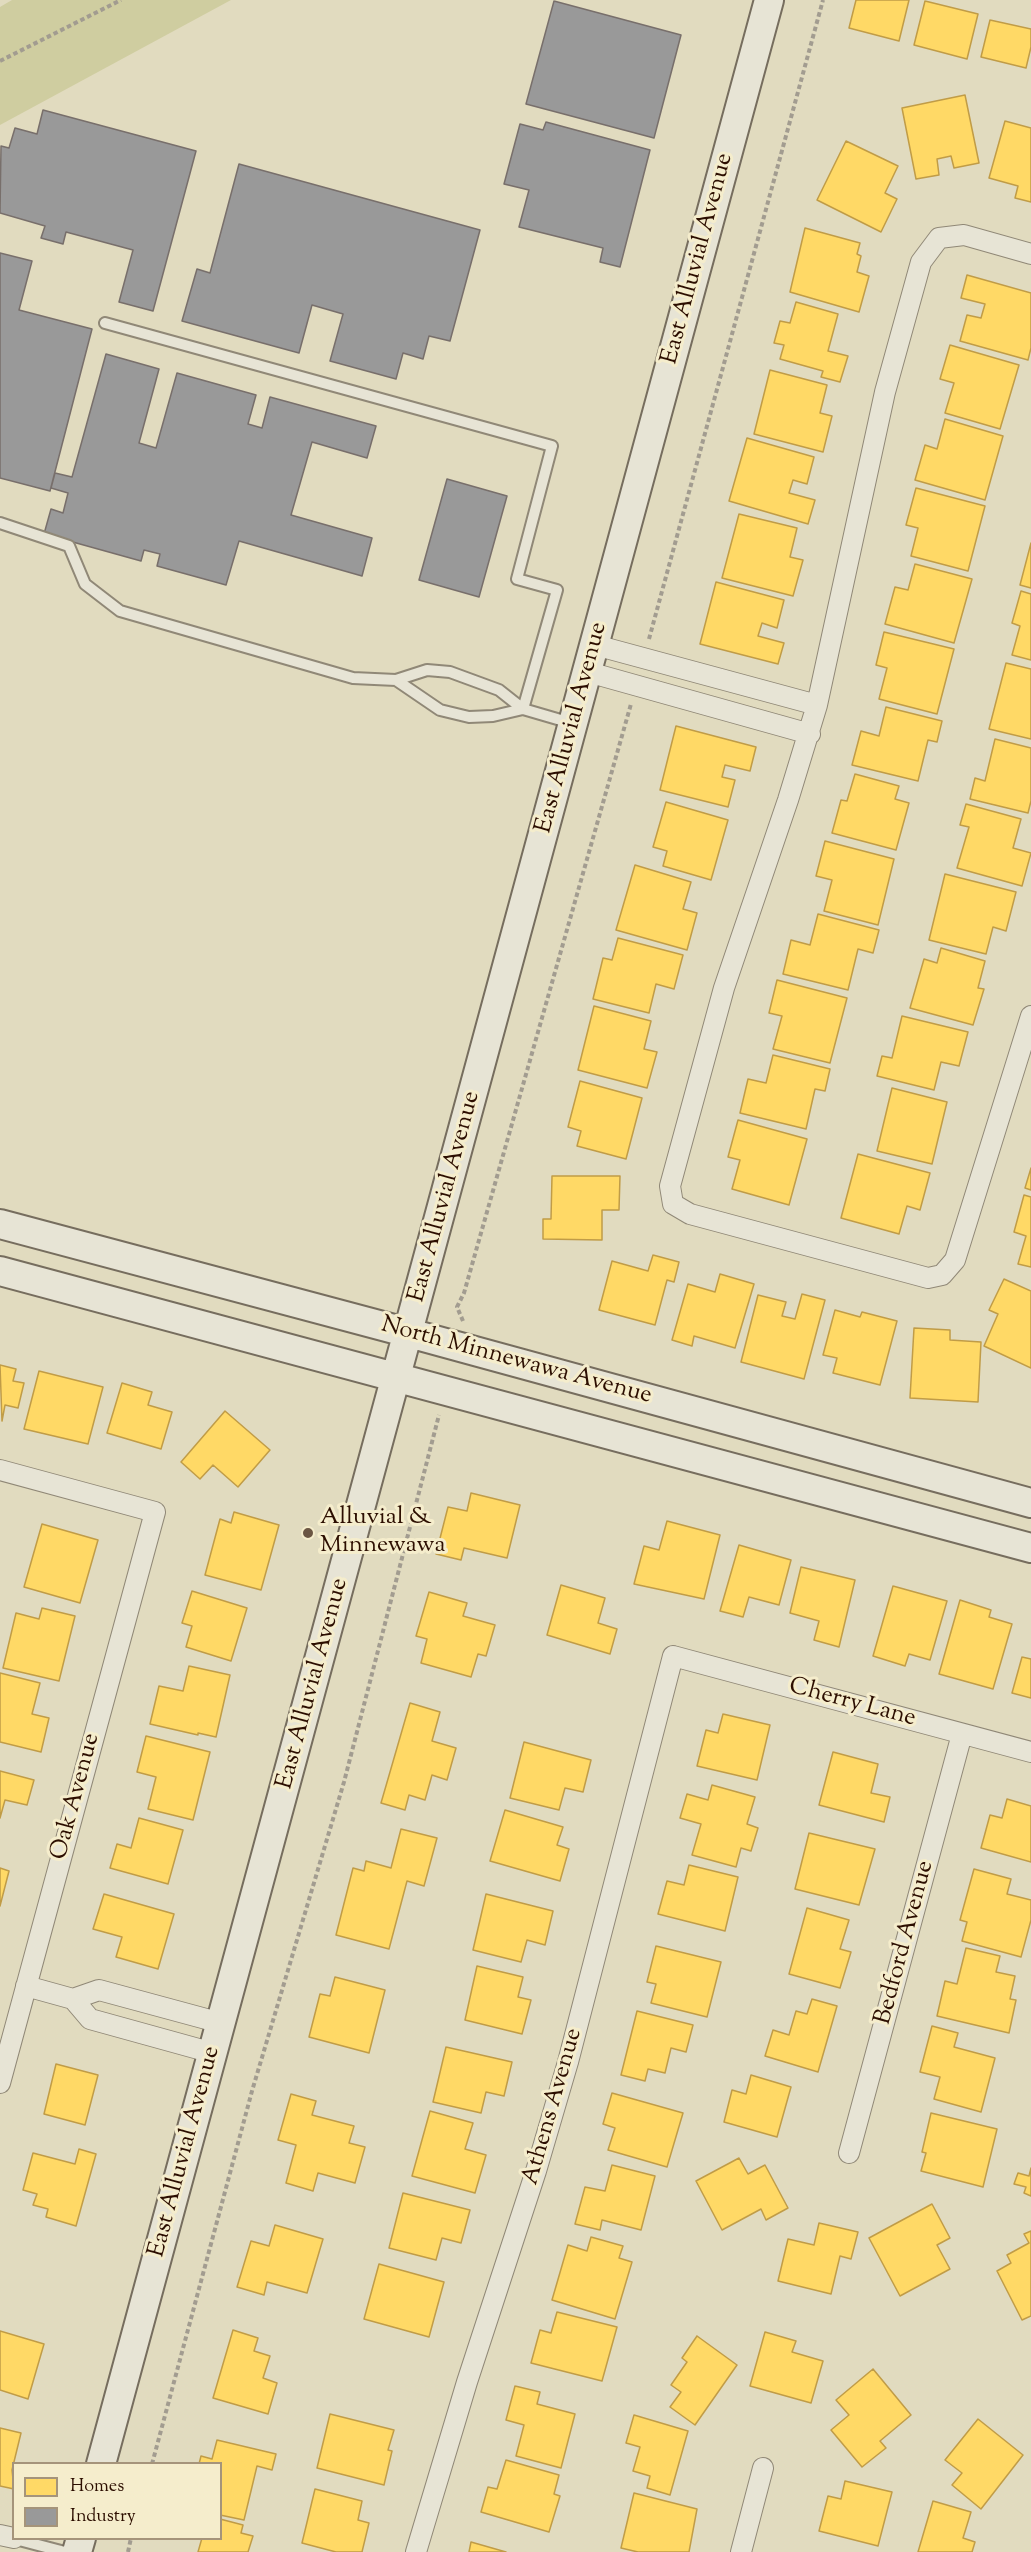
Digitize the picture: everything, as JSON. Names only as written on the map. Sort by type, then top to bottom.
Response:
[{"type":"street","name":"East Alluvial Avenue","points":[[101,2462],[769,0]]},
{"type":"street","points":[[1031,254],[964,236],[939,238],[921,262],[885,392],[810,734],[724,988],[670,1186],[674,1204],[690,1214],[916,1275],[928,1278],[942,1275],[955,1260],[1031,1016]]},
{"type":"street","points":[[591,659],[817,705]]},
{"type":"street","points":[[591,659],[810,734]]},
{"type":"street","name":"North Minnewawa Avenue","points":[[0,1224],[1031,1503]]},
{"type":"street","name":"North Minnewawa Avenue","points":[[0,1271],[1031,1548]]},
{"type":"street","name":"Oak Avenue","points":[[0,1470],[155,1512],[0,2083]]},
{"type":"street","name":"Cherry Lane","points":[[673,1656],[1031,1752]]},
{"type":"street","name":"Athens Avenue","points":[[416,2552],[568,2062],[673,1656]]},
{"type":"street","name":"Bedford Avenue","points":[[849,2152],[962,1734]]},
{"type":"street","points":[[26,1986],[74,1999],[99,1990],[221,2023]]},
{"type":"street","points":[[74,1999],[90,2019],[213,2053]]},
{"type":"street","points":[[139,2031],[146,2003]]},
{"type":"street","points":[[741,2552],[763,2468]]},
{"type":"lane","points":[[105,323],[552,446],[517,579],[557,590],[523,709]]},
{"type":"lane","points":[[0,523],[69,546],[85,584],[120,611],[353,678],[396,680],[427,670],[450,672],[499,690],[523,709],[574,724]]},
{"type":"lane","points":[[396,680],[440,710],[469,717],[493,716],[523,709]]},
{"type":"lane","points":[[19,2540],[64,2552]]},
{"type":"path","points":[[0,61],[121,0]]},
{"type":"path","points":[[152,2462],[252,2091],[344,1782],[437,1420]]},
{"type":"shaded area","points":[[12,0],[231,0],[0,125],[0,7]]},
{"type":"building: Homes","points":[[856,0],[909,0],[899,41],[849,28]]},
{"type":"building: Homes","points":[[925,1],[978,14],[967,59],[914,45]]},
{"type":"building: Homes","points":[[990,20],[1031,29],[1031,47],[1026,68],[981,57]]},
{"type":"building: Homes","points":[[965,95],[979,163],[954,168],[951,156],[937,159],[939,175],[916,179],[902,108]]},
{"type":"building: Homes","points":[[1005,121],[1031,128],[1031,202],[1015,198],[1018,186],[989,178]]},
{"type":"building: Homes","points":[[846,141],[898,166],[885,193],[897,199],[881,232],[817,200]]},
{"type":"building: Homes","points":[[805,228],[860,243],[857,254],[861,256],[857,272],[869,276],[859,312],[790,292]]},
{"type":"building: Homes","points":[[967,275],[1031,293],[1031,348],[1028,360],[960,341],[967,315],[981,318],[985,304],[961,298]]},
{"type":"building: Homes","points":[[796,302],[838,314],[828,351],[848,356],[840,382],[821,377],[823,371],[780,359],[784,345],[774,343],[780,321],[790,323]]},
{"type":"building: Homes","points":[[950,345],[1019,365],[1000,429],[945,413],[954,383],[940,379]]},
{"type":"building: Homes","points":[[770,370],[827,385],[820,413],[832,416],[823,452],[754,434]]},
{"type":"building: Homes","points":[[945,419],[1003,436],[985,500],[915,480],[925,445],[937,449]]},
{"type":"building: Homes","points":[[747,438],[814,457],[807,484],[793,480],[789,493],[815,500],[808,524],[729,501]]},
{"type":"building: Homes","points":[[916,488],[985,506],[968,571],[911,556],[918,528],[906,525]]},
{"type":"building: Homes","points":[[739,514],[797,528],[790,557],[803,560],[793,596],[722,578]]},
{"type":"building: Homes","points":[[1031,543],[1031,588],[1020,585]]},
{"type":"building: Homes","points":[[915,564],[972,579],[954,643],[885,624],[895,587],[908,590]]},
{"type":"building: Homes","points":[[716,582],[784,600],[777,628],[762,623],[758,636],[784,643],[778,664],[700,644]]},
{"type":"building: Homes","points":[[1021,591],[1031,594],[1031,660],[1012,655],[1020,626],[1012,623]]},
{"type":"building: Homes","points":[[884,632],[954,649],[937,714],[879,699],[887,668],[876,665]]},
{"type":"building: Homes","points":[[1006,663],[1031,669],[1031,739],[989,729]]},
{"type":"building: Homes","points":[[886,707],[942,721],[937,742],[928,740],[918,781],[852,765],[861,731],[879,736]]},
{"type":"building: Homes","points":[[676,726],[756,747],[750,771],[725,765],[722,777],[735,780],[728,807],[660,790]]},
{"type":"building: Homes","points":[[995,739],[1031,748],[1031,801],[1028,813],[970,799],[975,778],[985,781]]},
{"type":"building: Homes","points":[[855,774],[899,786],[895,799],[909,803],[896,850],[832,833],[841,800],[847,801]]},
{"type":"building: Homes","points":[[666,802],[728,820],[711,880],[663,866],[667,851],[653,847]]},
{"type":"building: Homes","points":[[966,804],[1021,819],[1013,848],[1031,853],[1022,886],[957,868],[969,827],[960,825]]},
{"type":"building: Homes","points":[[825,841],[894,859],[878,925],[824,911],[832,880],[816,876]]},
{"type":"building: Homes","points":[[635,865],[691,882],[683,909],[697,913],[687,950],[616,930]]},
{"type":"building: Homes","points":[[945,874],[1016,892],[1006,931],[993,927],[986,954],[929,940]]},
{"type":"building: Homes","points":[[818,914],[879,930],[873,953],[858,949],[848,990],[783,974],[791,940],[810,945]]},
{"type":"building: Homes","points":[[618,938],[683,955],[674,989],[656,984],[649,1013],[593,999],[603,958],[612,960]]},
{"type":"building: Homes","points":[[941,948],[985,961],[978,988],[984,989],[973,1025],[910,1008],[924,959],[937,963]]},
{"type":"building: Homes","points":[[777,980],[847,998],[830,1063],[773,1049],[782,1016],[769,1013]]},
{"type":"building: Homes","points":[[594,1006],[651,1021],[644,1049],[657,1052],[647,1088],[578,1070]]},
{"type":"building: Homes","points":[[902,1016],[968,1032],[959,1066],[941,1062],[934,1090],[877,1076],[882,1056],[892,1058]]},
{"type":"building: Homes","points":[[773,1055],[830,1069],[825,1091],[815,1089],[806,1129],[740,1113],[748,1079],[766,1083]]},
{"type":"building: Homes","points":[[580,1081],[642,1098],[626,1159],[577,1146],[581,1131],[568,1127]]},
{"type":"building: Homes","points":[[892,1088],[947,1102],[932,1164],[877,1151]]},
{"type":"building: Homes","points":[[738,1120],[807,1139],[789,1205],[732,1189],[740,1160],[728,1157]]},
{"type":"building: Homes","points":[[858,1154],[930,1173],[920,1210],[907,1206],[899,1234],[841,1218]]},
{"type":"building: Homes","points":[[1031,1168],[1031,1190],[1025,1188]]},
{"type":"building: Homes","points":[[552,1176],[620,1176],[619,1210],[602,1210],[602,1240],[543,1239],[543,1219],[551,1219]]},
{"type":"building: Homes","points":[[1024,1195],[1031,1197],[1031,1267],[1018,1264],[1026,1236],[1014,1232]]},
{"type":"building: Homes","points":[[653,1255],[679,1262],[674,1282],[667,1280],[655,1325],[599,1310],[612,1261],[648,1271]]},
{"type":"building: Homes","points":[[720,1274],[754,1284],[735,1348],[694,1336],[692,1346],[672,1340],[688,1284],[715,1292]]},
{"type":"building: Homes","points":[[1004,1279],[1031,1291],[1031,1368],[984,1346],[998,1314],[989,1310]]},
{"type":"building: Homes","points":[[802,1294],[825,1300],[804,1379],[741,1362],[758,1295],[786,1302],[782,1316],[795,1319]]},
{"type":"building: Homes","points":[[835,1310],[860,1317],[862,1312],[897,1321],[880,1385],[833,1373],[837,1358],[823,1355]]},
{"type":"building: Homes","points":[[914,1328],[950,1330],[950,1340],[981,1342],[978,1402],[910,1398]]},
{"type":"building: Homes","points":[[0,1365],[16,1369],[13,1381],[24,1383],[18,1408],[5,1405],[2,1421]]},
{"type":"building: Homes","points":[[39,1371],[103,1387],[88,1444],[24,1429]]},
{"type":"building: Homes","points":[[122,1383],[152,1392],[148,1405],[172,1412],[161,1449],[107,1433]]},
{"type":"building: Homes","points":[[225,1411],[270,1450],[238,1487],[213,1465],[200,1479],[181,1462]]},
{"type":"building: Homes","points":[[471,1493],[520,1505],[507,1558],[464,1548],[461,1560],[436,1554],[448,1507],[467,1511]]},
{"type":"building: Homes","points":[[234,1512],[279,1525],[261,1590],[205,1575],[220,1519],[231,1523]]},
{"type":"building: Homes","points":[[667,1521],[720,1535],[704,1599],[634,1584],[644,1546],[659,1550]]},
{"type":"building: Homes","points":[[42,1524],[98,1540],[80,1603],[24,1587]]},
{"type":"building: Homes","points":[[739,1545],[791,1560],[779,1605],[749,1597],[743,1617],[720,1611]]},
{"type":"building: Homes","points":[[801,1567],[855,1580],[839,1647],[814,1640],[819,1621],[790,1613]]},
{"type":"building: Homes","points":[[561,1585],[605,1598],[598,1623],[617,1629],[610,1654],[547,1635]]},
{"type":"building: Homes","points":[[893,1586],[947,1601],[930,1660],[909,1654],[905,1666],[873,1656]]},
{"type":"building: Homes","points":[[192,1591],[247,1608],[231,1661],[186,1647],[192,1626],[182,1623]]},
{"type":"building: Homes","points":[[429,1592],[467,1603],[463,1616],[495,1625],[486,1656],[478,1654],[471,1677],[421,1663],[427,1639],[416,1636]]},
{"type":"building: Homes","points":[[960,1600],[991,1610],[989,1617],[1012,1624],[993,1689],[939,1674]]},
{"type":"building: Homes","points":[[42,1608],[75,1616],[59,1681],[3,1668],[16,1613],[39,1619]]},
{"type":"building: Homes","points":[[1022,1657],[1031,1659],[1031,1698],[1012,1693]]},
{"type":"building: Homes","points":[[189,1666],[230,1675],[216,1737],[150,1724],[159,1686],[183,1691]]},
{"type":"building: Homes","points":[[0,1673],[40,1683],[32,1714],[49,1718],[41,1752],[0,1742]]},
{"type":"building: Homes","points":[[410,1703],[440,1712],[432,1741],[456,1748],[447,1780],[432,1775],[425,1800],[409,1795],[405,1810],[381,1803]]},
{"type":"building: Homes","points":[[723,1714],[770,1725],[757,1780],[697,1766],[706,1730],[718,1733]]},
{"type":"building: Homes","points":[[146,1736],[210,1752],[193,1820],[148,1809],[156,1777],[137,1772]]},
{"type":"building: Homes","points":[[524,1742],[591,1760],[583,1792],[565,1788],[559,1810],[510,1798]]},
{"type":"building: Homes","points":[[833,1752],[878,1764],[871,1793],[890,1797],[884,1822],[819,1805]]},
{"type":"building: Homes","points":[[0,1771],[34,1780],[27,1805],[5,1800],[0,1818]]},
{"type":"building: Homes","points":[[712,1785],[755,1797],[747,1824],[758,1828],[751,1851],[741,1848],[736,1867],[692,1855],[701,1824],[680,1818],[687,1794],[708,1800]]},
{"type":"building: Homes","points":[[1007,1799],[1031,1806],[1031,1862],[981,1848],[990,1815],[1002,1818]]},
{"type":"building: Homes","points":[[505,1810],[563,1827],[557,1845],[569,1849],[560,1881],[490,1861]]},
{"type":"building: Homes","points":[[139,1818],[183,1830],[168,1884],[110,1868],[117,1844],[131,1848]]},
{"type":"building: Homes","points":[[401,1829],[437,1838],[424,1886],[407,1881],[389,1949],[336,1935],[353,1868],[364,1871],[366,1861],[391,1868]]},
{"type":"building: Homes","points":[[809,1833],[875,1849],[859,1905],[795,1889]]},
{"type":"building: Homes","points":[[689,1865],[738,1877],[725,1931],[658,1914],[667,1881],[684,1885]]},
{"type":"building: Homes","points":[[0,1868],[9,1871],[0,1906]]},
{"type":"building: Homes","points":[[974,1869],[1011,1879],[1007,1894],[1031,1900],[1031,1920],[1021,1957],[962,1941],[967,1922],[960,1920]]},
{"type":"building: Homes","points":[[104,1894],[174,1914],[158,1969],[116,1957],[122,1937],[93,1929]]},
{"type":"building: Homes","points":[[486,1894],[553,1911],[545,1945],[527,1940],[521,1962],[473,1950]]},
{"type":"building: Homes","points":[[807,1908],[849,1920],[840,1949],[851,1952],[840,1988],[789,1974]]},
{"type":"building: Homes","points":[[656,1946],[721,1962],[707,2017],[651,2003],[656,1984],[647,1982]]},
{"type":"building: Homes","points":[[966,1948],[1000,1956],[996,1972],[1015,1976],[1010,1999],[1016,2000],[1009,2033],[937,2016],[945,1981],[957,1984]]},
{"type":"building: Homes","points":[[477,1966],[523,1977],[518,1997],[531,2000],[522,2034],[465,2020]]},
{"type":"building: Homes","points":[[335,1977],[385,1990],[369,2053],[309,2037],[320,1994],[330,1996]]},
{"type":"building: Homes","points":[[812,1999],[837,2006],[818,2072],[765,2056],[773,2030],[789,2035],[796,2011],[807,2014]]},
{"type":"building: Homes","points":[[637,2011],[693,2025],[686,2052],[671,2048],[665,2073],[648,2069],[645,2081],[621,2075]]},
{"type":"building: Homes","points":[[932,2026],[958,2033],[954,2047],[995,2058],[981,2112],[934,2099],[940,2077],[920,2072]]},
{"type":"building: Homes","points":[[446,2047],[512,2062],[504,2096],[486,2092],[481,2113],[433,2102]]},
{"type":"building: Homes","points":[[56,2064],[98,2075],[85,2125],[44,2114]]},
{"type":"building: Homes","points":[[751,2075],[791,2087],[777,2137],[724,2122],[732,2090],[746,2094]]},
{"type":"building: Homes","points":[[612,2093],[683,2113],[667,2167],[608,2150],[615,2128],[603,2124]]},
{"type":"building: Homes","points":[[291,2094],[316,2101],[312,2115],[354,2126],[349,2143],[365,2147],[355,2183],[318,2173],[313,2191],[286,2183],[296,2145],[278,2140]]},
{"type":"building: Homes","points":[[430,2111],[473,2123],[465,2149],[486,2155],[475,2193],[412,2176]]},
{"type":"building: Homes","points":[[931,2113],[997,2129],[983,2187],[921,2171],[926,2153],[922,2152]]},
{"type":"building: Homes","points":[[79,2149],[96,2154],[76,2226],[46,2217],[48,2209],[33,2205],[37,2194],[23,2190],[33,2153],[75,2164]]},
{"type":"building: Homes","points":[[739,2158],[748,2174],[765,2165],[788,2208],[766,2220],[761,2209],[722,2230],[696,2181]]},
{"type":"building: Homes","points":[[612,2165],[655,2176],[641,2230],[602,2220],[600,2230],[575,2224],[585,2187],[605,2191]]},
{"type":"building: Homes","points":[[1031,2168],[1031,2196],[1024,2193],[1026,2187],[1014,2184],[1018,2173],[1029,2176]]},
{"type":"building: Homes","points":[[403,2193],[470,2210],[461,2243],[442,2238],[436,2260],[389,2248]]},
{"type":"building: Homes","points":[[932,2204],[950,2238],[937,2245],[950,2269],[900,2296],[869,2238]]},
{"type":"building: Homes","points":[[819,2223],[858,2232],[851,2259],[840,2256],[831,2294],[778,2281],[788,2239],[814,2245]]},
{"type":"building: Homes","points":[[275,2225],[323,2239],[307,2293],[267,2282],[264,2295],[237,2287],[251,2241],[269,2246]]},
{"type":"building: Homes","points":[[1031,2231],[1031,2316],[1022,2320],[997,2271],[1011,2263],[1007,2255],[1029,2243],[1024,2234]]},
{"type":"building: Homes","points":[[591,2237],[623,2246],[619,2258],[632,2262],[615,2319],[552,2300],[568,2245],[587,2251]]},
{"type":"building: Homes","points":[[379,2264],[444,2282],[429,2337],[364,2319]]},
{"type":"building: Homes","points":[[557,2312],[617,2327],[602,2381],[531,2363],[540,2330],[551,2333]]},
{"type":"building: Homes","points":[[233,2330],[258,2338],[254,2351],[270,2356],[263,2378],[277,2383],[268,2414],[213,2398]]},
{"type":"building: Homes","points":[[0,2331],[44,2344],[28,2399],[0,2390]]},
{"type":"building: Homes","points":[[765,2332],[796,2341],[792,2352],[823,2361],[811,2403],[750,2386]]},
{"type":"building: Homes","points":[[697,2336],[737,2365],[695,2425],[670,2407],[681,2392],[671,2385],[687,2362],[682,2358]]},
{"type":"building: Homes","points":[[873,2369],[911,2415],[880,2441],[886,2448],[862,2467],[831,2430],[849,2415],[836,2400]]},
{"type":"building: Homes","points":[[515,2386],[540,2392],[537,2404],[575,2414],[561,2468],[516,2456],[524,2425],[506,2420]]},
{"type":"building: Homes","points":[[330,2414],[394,2430],[388,2450],[392,2451],[384,2485],[317,2468]]},
{"type":"building: Homes","points":[[634,2415],[688,2431],[670,2495],[647,2488],[650,2476],[633,2471],[640,2447],[626,2443]]},
{"type":"building: Homes","points":[[978,2419],[1023,2455],[981,2509],[952,2485],[962,2473],[945,2460]]},
{"type":"building: Homes","points":[[0,2428],[21,2433],[14,2462],[12,2462],[12,2489],[0,2486]]},
{"type":"building: Homes","points":[[217,2440],[276,2454],[272,2470],[257,2466],[244,2520],[222,2515],[222,2462],[200,2462],[201,2456],[212,2459]]},
{"type":"building: Homes","points":[[506,2460],[559,2475],[554,2494],[560,2496],[549,2532],[481,2512],[488,2487],[497,2489]]},
{"type":"building: Homes","points":[[845,2481],[892,2492],[878,2546],[819,2531],[828,2496],[841,2499]]},
{"type":"building: Homes","points":[[315,2489],[362,2501],[358,2520],[369,2523],[362,2552],[336,2552],[302,2543]]},
{"type":"building: Homes","points":[[634,2493],[697,2509],[689,2552],[638,2552],[621,2548]]},
{"type":"building: Homes","points":[[933,2501],[971,2512],[963,2538],[975,2542],[972,2552],[918,2552]]},
{"type":"building: Homes","points":[[222,2520],[243,2525],[241,2533],[253,2536],[248,2552],[198,2552],[201,2540],[222,2540]]},
{"type":"building: Homes","points":[[471,2542],[506,2552],[469,2552]]},
{"type":"building: Industry","points":[[554,1],[681,35],[654,138],[526,104]]},
{"type":"building: Industry","points":[[43,110],[196,151],[153,311],[119,302],[133,250],[66,232],[63,244],[41,238],[45,226],[0,213],[1,146],[9,148],[15,128],[37,134]]},
{"type":"building: Industry","points":[[546,122],[650,150],[620,267],[600,262],[603,248],[519,227],[529,190],[504,184],[520,124],[543,130]]},
{"type":"building: Industry","points":[[239,164],[480,230],[450,341],[429,336],[423,359],[403,353],[396,379],[330,361],[343,314],[312,305],[299,353],[182,321],[197,269],[210,273]]},
{"type":"building: Industry","points":[[0,253],[32,261],[19,310],[92,329],[50,491],[0,478]]},
{"type":"building: Industry","points":[[106,354],[159,369],[139,443],[156,448],[177,373],[256,395],[248,424],[262,428],[270,397],[376,426],[367,458],[312,442],[291,515],[372,538],[362,576],[239,541],[226,585],[157,566],[160,554],[144,550],[141,561],[44,534],[51,509],[63,513],[68,493],[51,488],[55,473],[72,477]]},
{"type":"building: Industry","points":[[447,479],[507,496],[479,597],[419,580]]},
{"type":"place","name":"Alluvial & Minnewawa","points":[[308,1533]]}]
